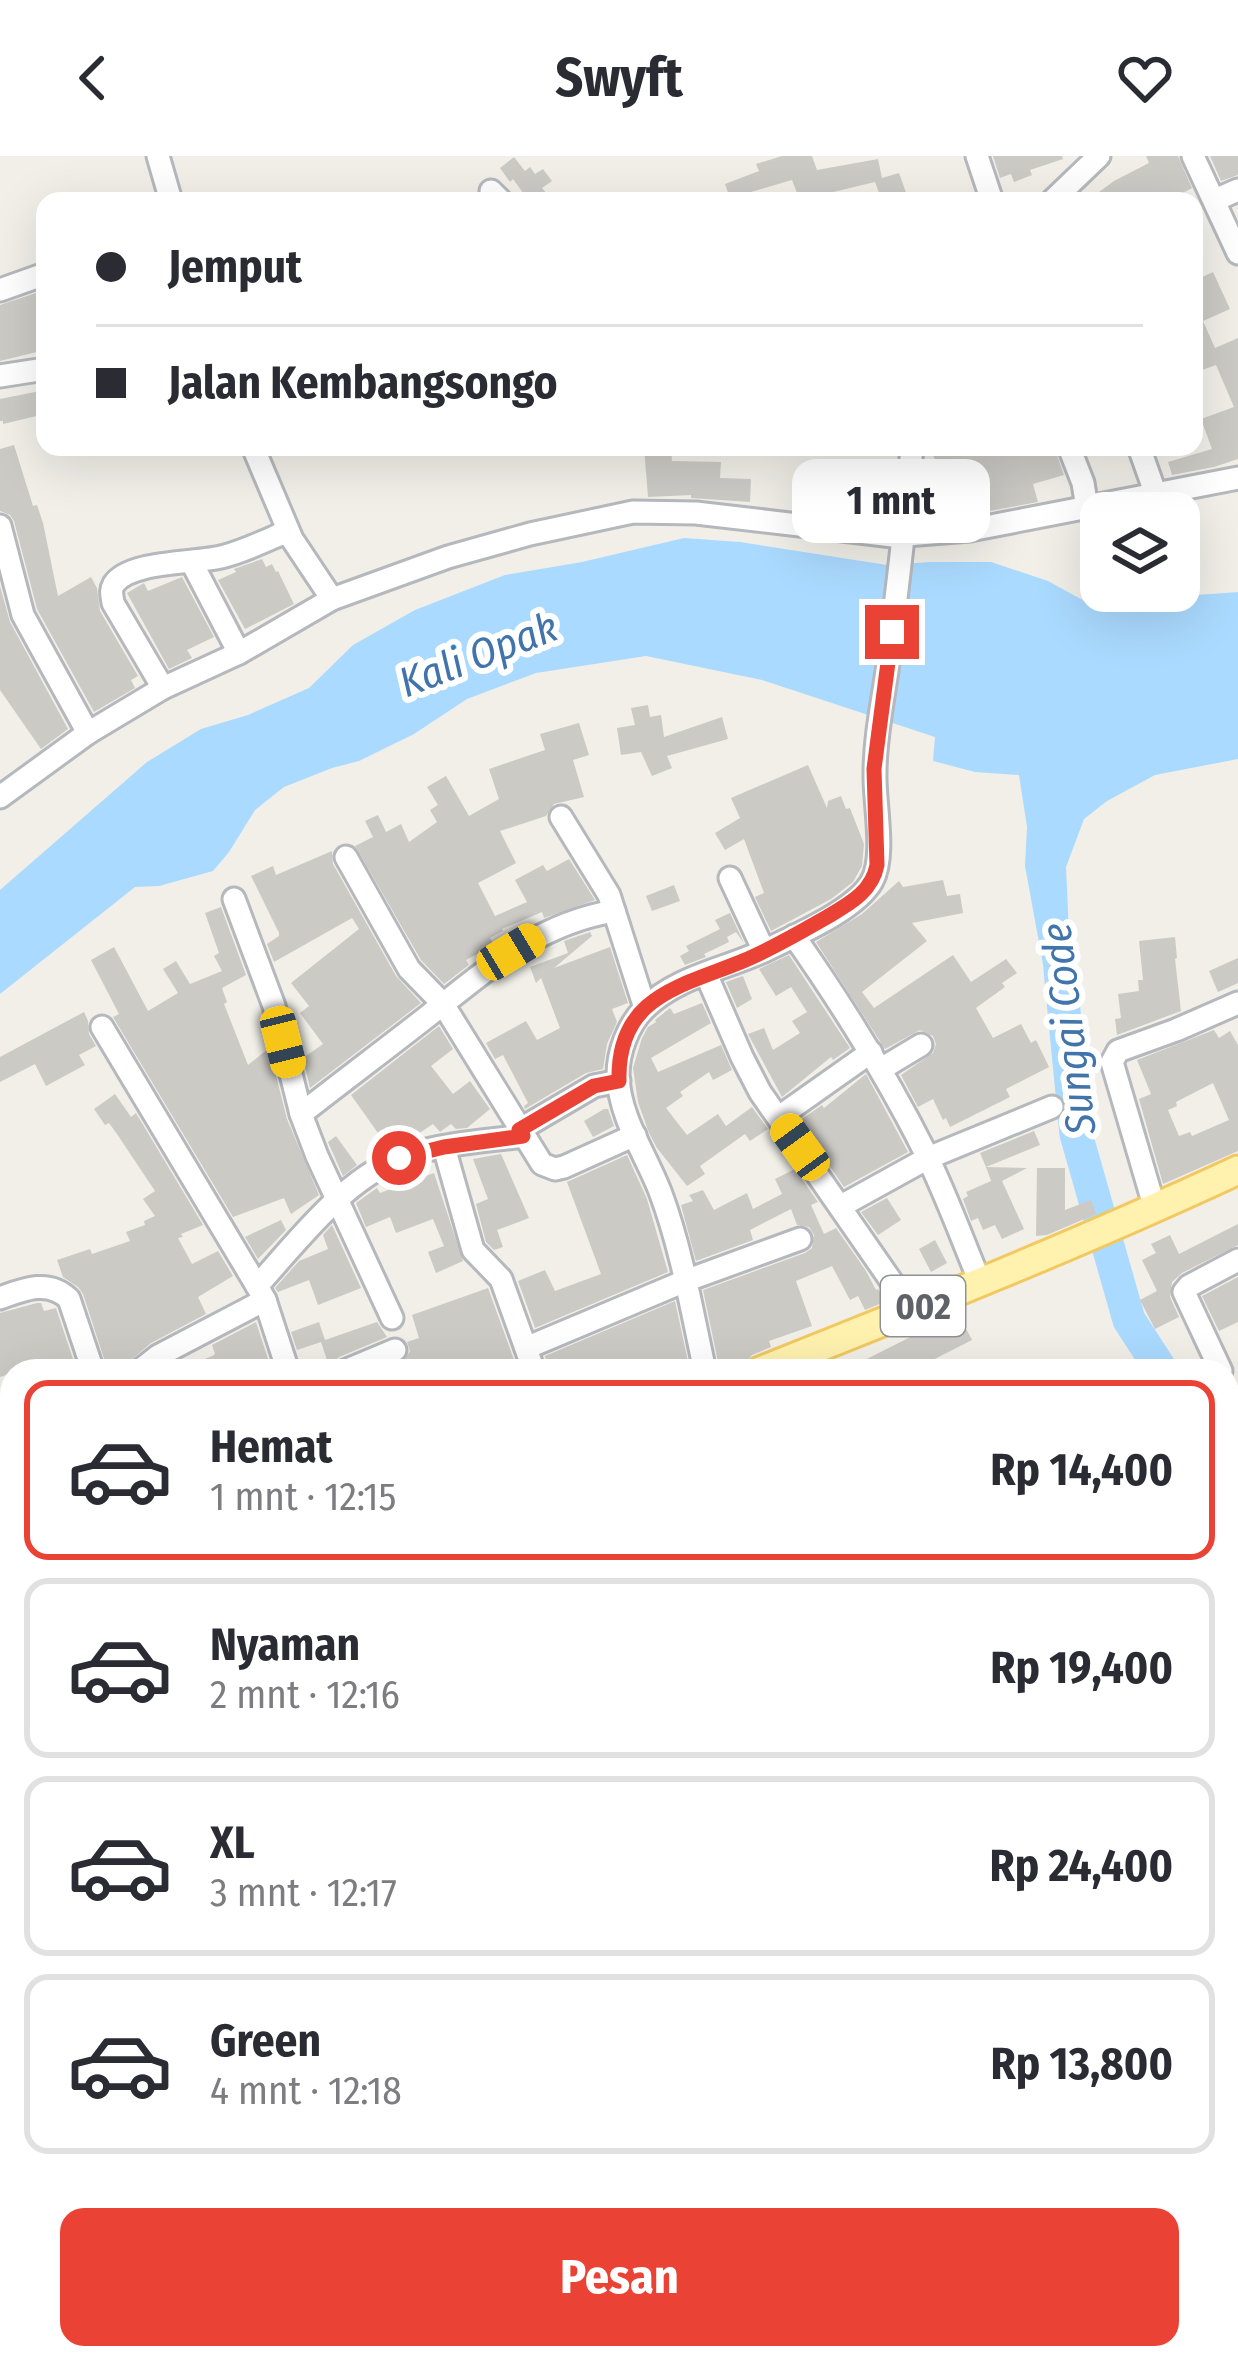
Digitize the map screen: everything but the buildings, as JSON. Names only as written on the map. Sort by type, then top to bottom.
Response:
[{"type":"main road","name":"002","points":[[790,1359],[1238,1170]]},
{"type":"street","points":[[158,156],[168,192]]},
{"type":"street","points":[[976,156],[989,192]]},
{"type":"street","points":[[1062,192],[1099,156]]},
{"type":"street","points":[[1193,156],[1238,253]]},
{"type":"street","points":[[1215,200],[1238,190]]},
{"type":"street","points":[[0,290],[36,277]]},
{"type":"street","points":[[0,376],[36,370]]},
{"type":"street","points":[[257,456],[288,531],[332,599]]},
{"type":"street","points":[[702,1359],[661,1195],[624,1107],[621,1053],[626,1035],[645,1008],[681,983],[794,936],[849,904],[875,876],[874,769],[911,456]]},
{"type":"street","points":[[1072,456],[1085,492]]},
{"type":"street","points":[[1142,456],[1155,492]]},
{"type":"street","points":[[1170,492],[1238,478]]},
{"type":"street","points":[[0,797],[88,733],[163,688],[332,599],[448,557],[530,534],[633,512],[695,513],[904,538],[1080,509]]},
{"type":"street","points":[[0,526],[10,609],[34,638],[88,733]]},
{"type":"street","points":[[163,688],[113,603],[114,584],[126,574],[151,566],[192,563],[246,550],[288,531]]},
{"type":"street","points":[[192,563],[239,652]]},
{"type":"street","points":[[561,818],[602,880],[645,1008]]},
{"type":"street","points":[[346,857],[409,969],[443,1004],[542,1164],[555,1169],[634,1135]]},
{"type":"street","points":[[730,878],[764,951]]},
{"type":"street","points":[[234,899],[274,1006],[301,1114],[392,1318]]},
{"type":"street","points":[[301,1114],[511,952],[583,916],[614,911]]},
{"type":"street","points":[[794,936],[876,1061],[928,1158],[980,1282]]},
{"type":"street","points":[[706,974],[760,1092],[912,1311]]},
{"type":"street","points":[[1155,1208],[1114,1056],[1238,1003]]},
{"type":"street","points":[[102,1028],[261,1293],[284,1359]]},
{"type":"street","points":[[778,1117],[876,1061],[921,1045]]},
{"type":"street","points":[[154,1359],[261,1293],[337,1199],[392,1162],[521,1133],[594,1086],[619,1081]]},
{"type":"street","points":[[842,1205],[928,1158],[1052,1107]]},
{"type":"street","points":[[444,1147],[473,1250],[501,1280],[530,1359]]},
{"type":"street","points":[[526,1348],[800,1239]]},
{"type":"street","points":[[1215,1359],[1184,1292],[1238,1260]]},
{"type":"street","points":[[0,1298],[22,1289],[50,1287],[63,1292],[89,1359]]},
{"type":"street","points":[[374,1359],[395,1350]]},
{"type":"water","name":"Kali Opak","points":[[684,538],[887,565],[991,562],[1048,581],[1080,599],[1080,612],[1200,612],[1200,595],[1238,592],[1238,759],[1155,775],[1084,819],[1066,867],[1069,935],[1081,1021],[1051,1008],[1025,866],[1027,827],[1019,775],[975,772],[933,761],[935,737],[762,680],[646,656],[536,673],[467,699],[414,734],[359,761],[284,787],[255,810],[213,871],[159,886],[135,887],[0,994],[0,890],[147,762],[201,729],[309,688],[353,645],[415,610],[505,575]]},
{"type":"waterway","name":"Sungai Code","points":[[1060,970],[1076,1134],[1129,1320],[1154,1359]]},
{"type":"route","points":[[399,1158],[523,1136],[519,1130],[594,1086],[619,1081],[626,1035],[661,995],[794,936],[864,892],[877,865],[874,769],[892,632]]}]
